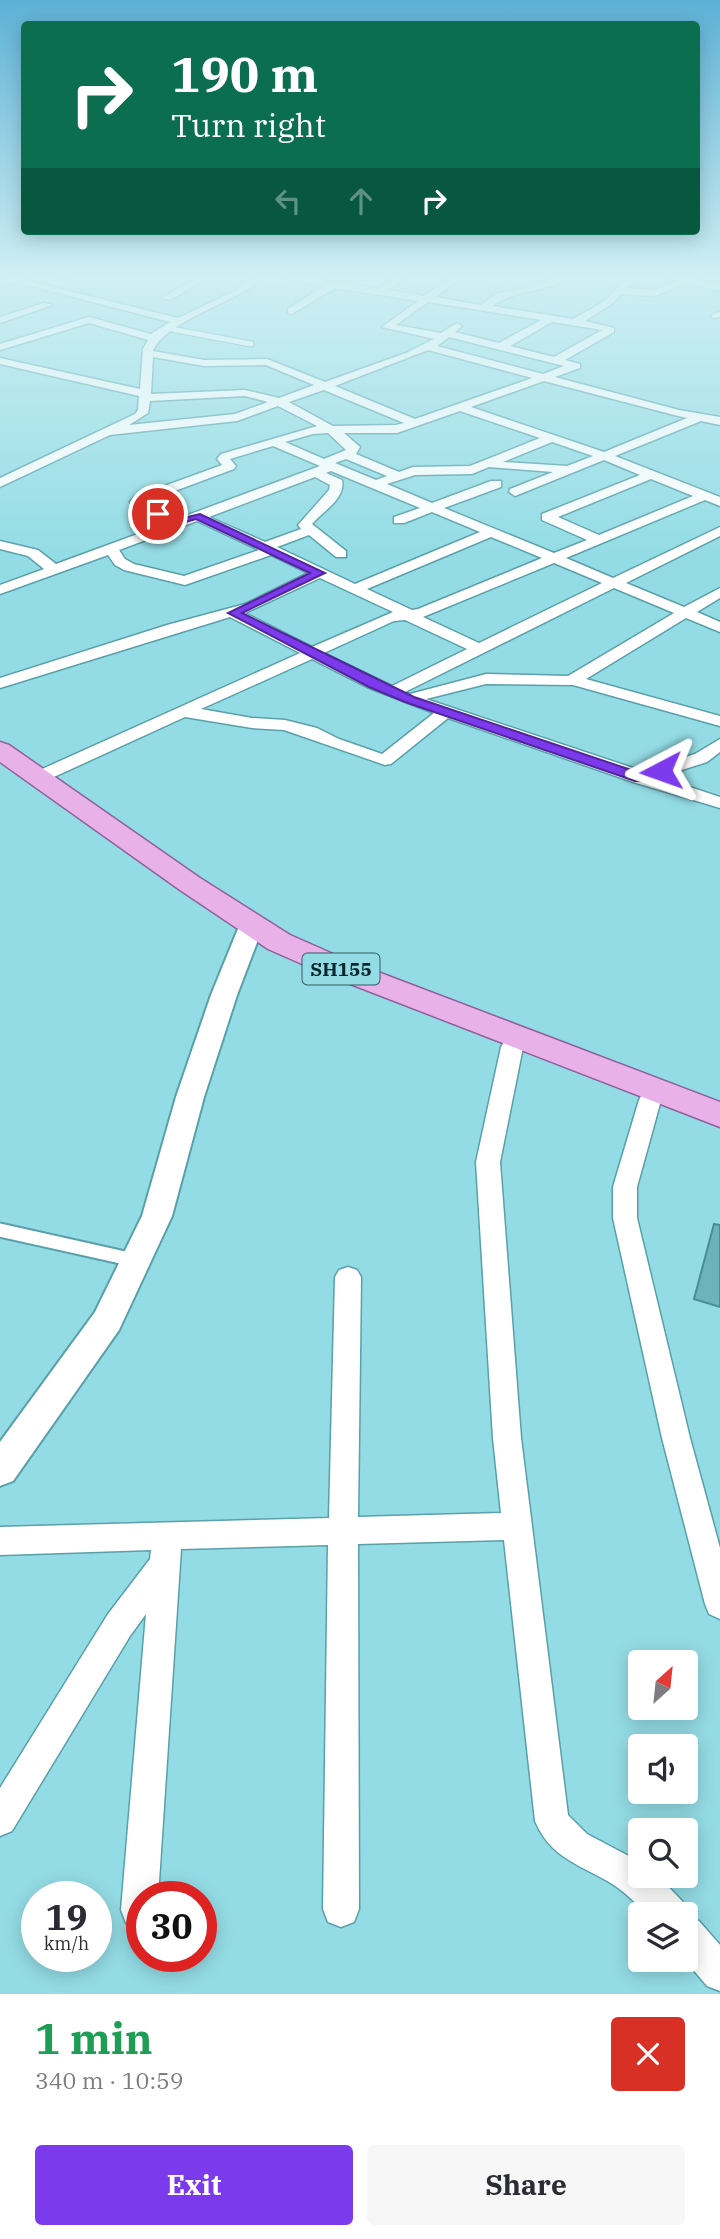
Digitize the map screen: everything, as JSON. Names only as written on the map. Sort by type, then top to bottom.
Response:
[{"type":"main road","name":"SH155","points":[[0,750],[297,964],[720,1127]]},
{"type":"main road","name":"SH155","points":[[0,764],[138,870],[250,929],[338,968],[720,1115]]},
{"type":"street","points":[[0,590],[324,467],[354,447],[335,430],[254,394],[145,396],[29,368]]},
{"type":"street","points":[[0,483],[139,416],[144,411],[147,368]]},
{"type":"street","points":[[281,368],[415,423]]},
{"type":"street","points":[[110,431],[221,420],[278,404],[374,368]]},
{"type":"street","points":[[511,368],[719,420]]},
{"type":"street","points":[[175,524],[137,502],[230,466],[223,459],[225,457],[312,430],[391,430],[570,368]]},
{"type":"street","points":[[461,407],[604,456],[720,502]]},
{"type":"street","points":[[515,492],[701,417]]},
{"type":"street","points":[[466,471],[488,465],[551,438]]},
{"type":"street","points":[[273,442],[324,467],[376,484],[551,559],[720,626]]},
{"type":"street","points":[[345,454],[399,476]]},
{"type":"street","points":[[488,465],[570,470]]},
{"type":"street","points":[[324,467],[337,482],[337,489],[305,525],[341,554]]},
{"type":"street","points":[[376,484],[421,471],[466,471],[562,510]]},
{"type":"street","points":[[597,539],[547,517],[651,475]]},
{"type":"street","points":[[399,520],[496,484]]},
{"type":"street","points":[[37,778],[391,617],[438,606],[704,496]]},
{"type":"street","points":[[197,516],[479,649]]},
{"type":"street","points":[[110,548],[120,562],[185,581],[311,530]]},
{"type":"street","points":[[392,692],[720,531]]},
{"type":"street","points":[[354,589],[491,533]]},
{"type":"street","points":[[0,545],[33,553],[54,569]]},
{"type":"street","points":[[0,683],[172,628],[234,613],[319,573]]},
{"type":"street","points":[[573,680],[720,592]]},
{"type":"street","points":[[234,613],[409,699],[720,803]]},
{"type":"street","points":[[409,699],[486,679],[573,680],[720,721]]},
{"type":"street","points":[[181,711],[252,723],[285,725],[312,732],[333,743],[385,761],[445,712]]},
{"type":"street","points":[[639,778],[701,758],[720,744]]},
{"type":"street","points":[[1,1467],[107,1321],[157,1216],[190,1097],[250,929]]},
{"type":"street","points":[[512,1047],[488,1162],[507,1438],[552,1821],[563,1839],[624,1871],[659,1902]]},
{"type":"street","points":[[650,1100],[625,1187],[625,1218],[713,1552],[720,1604]]},
{"type":"street","points":[[341,1909],[343,1531],[348,1278]]},
{"type":"street","points":[[0,1541],[166,1550],[343,1531],[518,1526]]},
{"type":"street","points":[[0,1819],[166,1550]]},
{"type":"street","points":[[141,1881],[166,1550]]},
{"type":"street","points":[[698,1948],[720,1973]]},
{"type":"lane","points":[[0,1230],[136,1260]]},
{"type":"building","points":[[714,1224],[720,1225],[720,1307],[694,1299]]},
{"type":"route","points":[[158,514],[175,524],[197,516],[319,573],[234,613],[373,684],[409,699],[639,778],[661,771]]}]
